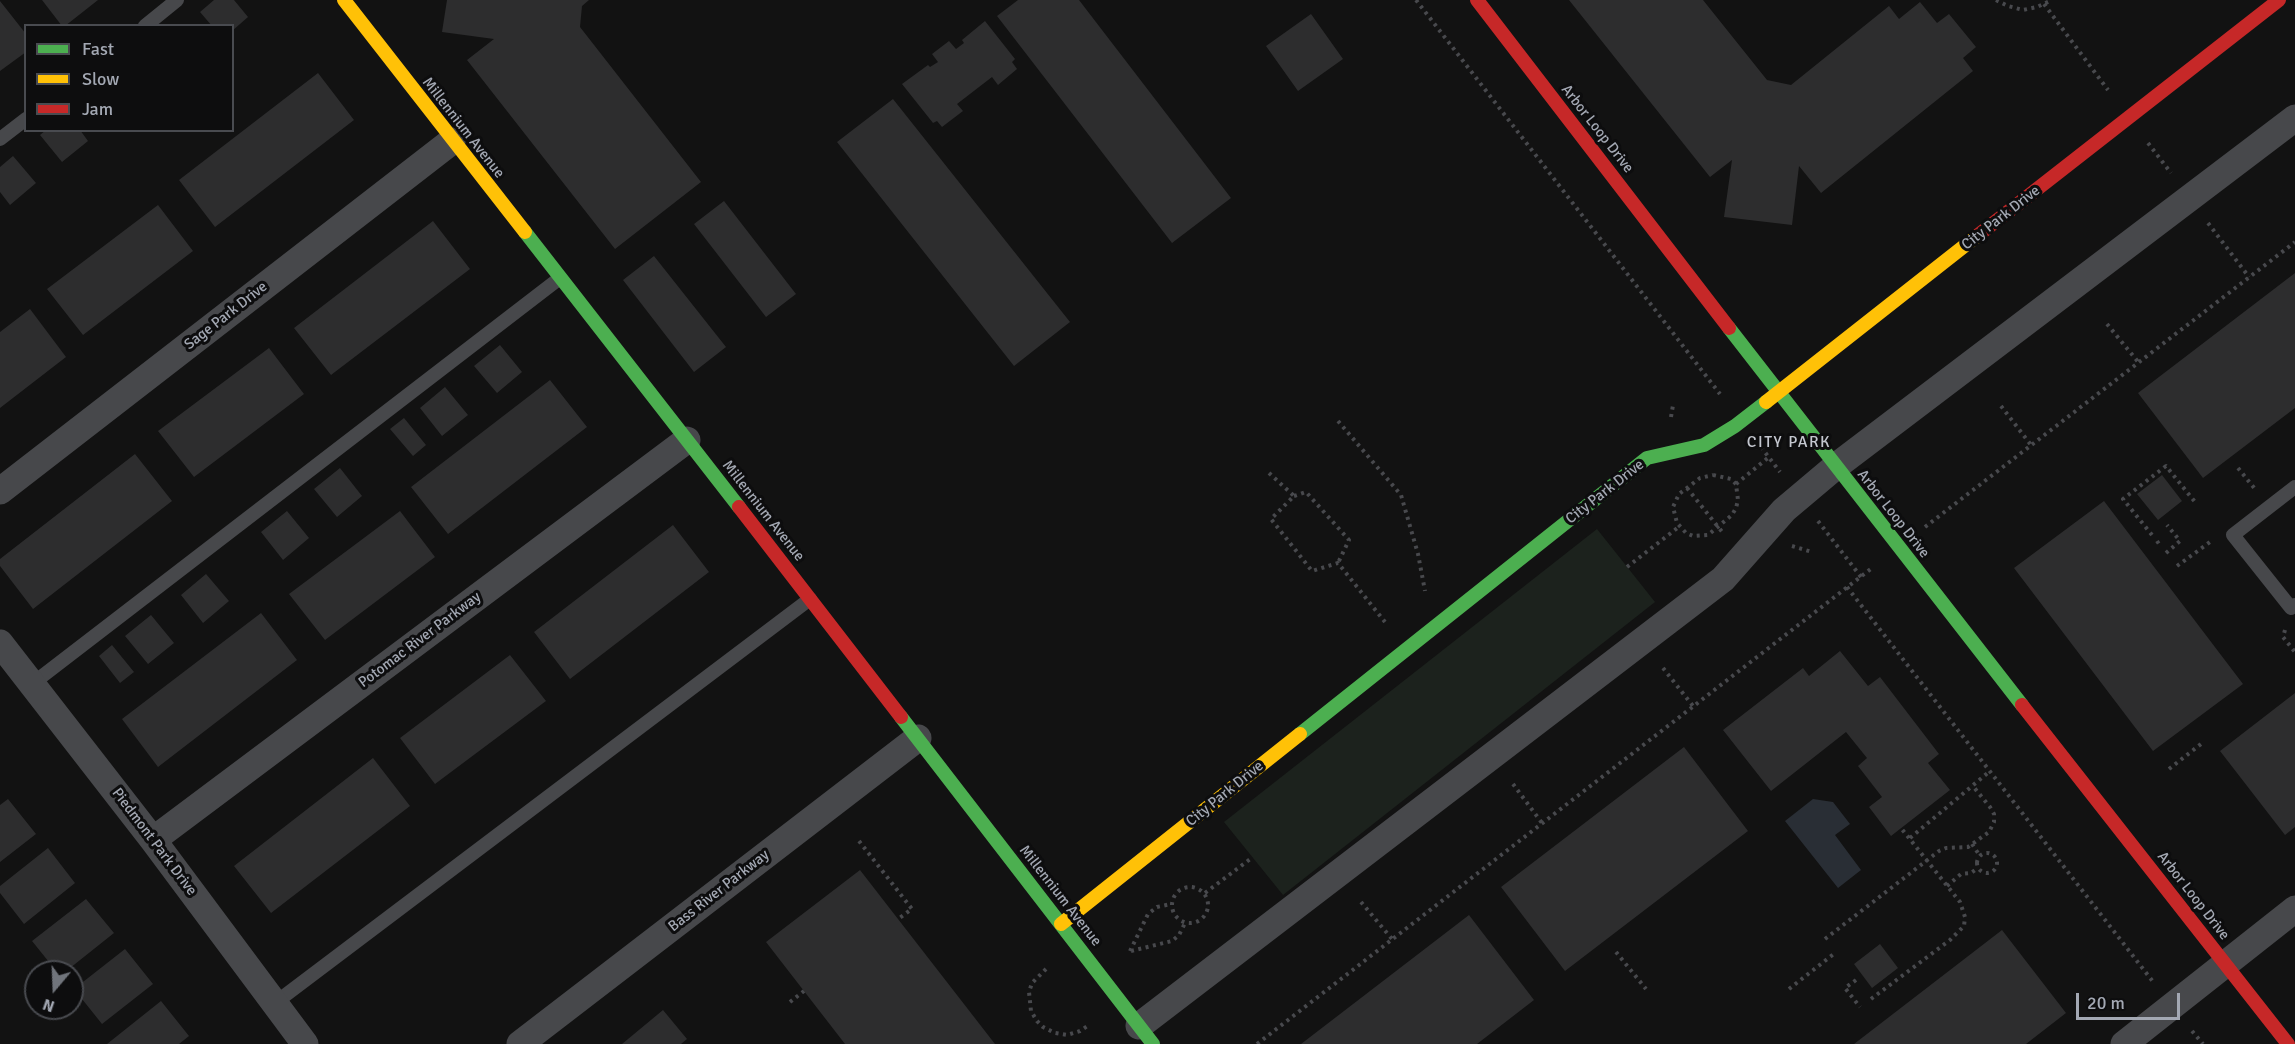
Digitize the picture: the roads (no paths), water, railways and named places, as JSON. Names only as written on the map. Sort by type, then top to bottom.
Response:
[{"type":"street","name":"Millennium Avenue","points":[[344,0],[1146,1035]]},
{"type":"street","name":"Arbor Loop Drive","points":[[1477,0],[1835,467],[2288,1044]]},
{"type":"street","name":"City Park Drive","points":[[1061,924],[1647,458],[1704,446],[1735,426],[2279,0]]},
{"type":"street","points":[[1146,1035],[1723,579],[1784,510],[1835,467],[2295,118]]},
{"type":"street","name":"Sage Park Drive","points":[[0,491],[452,141]]},
{"type":"street","name":"Potomac River Parkway","points":[[153,840],[687,440]]},
{"type":"street","name":"Piedmont Park Drive","points":[[0,643],[153,840],[305,1044]]},
{"type":"street","name":"Bass River Parkway","points":[[520,1044],[918,738]]},
{"type":"street","points":[[2124,1044],[2295,909]]},
{"type":"lane","points":[[147,24],[177,0]]},
{"type":"lane","points":[[0,139],[24,121]]},
{"type":"lane","points":[[32,684],[560,278]]},
{"type":"lane","points":[[2295,487],[2233,535],[2291,608],[2295,605]]},
{"type":"lane","points":[[275,1003],[810,599]]},
{"type":"district","name":"CITY PARK","points":[[1789,443]]}]
